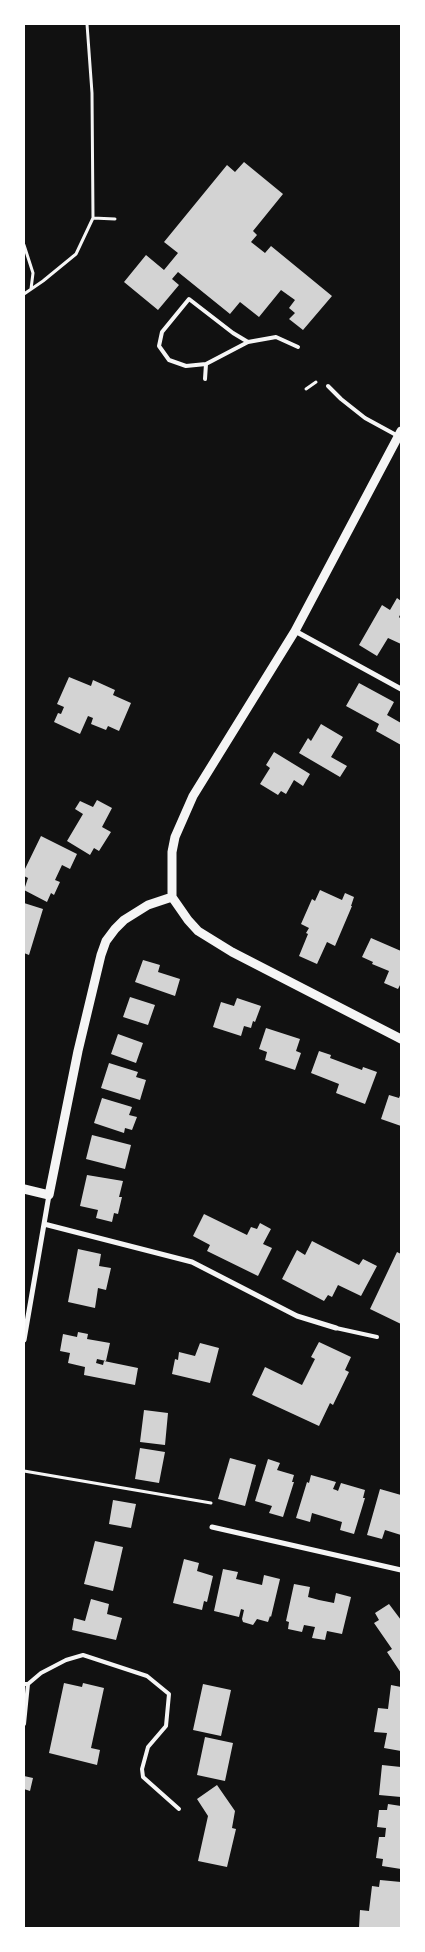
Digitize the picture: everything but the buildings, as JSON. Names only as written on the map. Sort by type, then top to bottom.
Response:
[{"type":"street","points":[[400,434],[295,631],[193,796],[175,837],[172,852],[172,897],[198,931],[218,944],[401,1039]]},
{"type":"street","points":[[295,631],[401,689]]},
{"type":"street","points":[[24,1340],[49,1195],[78,1051],[106,941],[124,920],[148,905],[172,897]]},
{"type":"street","points":[[24,1189],[49,1195]]},
{"type":"street","points":[[44,1224],[192,1262],[297,1316],[336,1328]]},
{"type":"street","points":[[212,1527],[401,1570]]},
{"type":"lane","points":[[248,342],[233,333],[190,299],[162,332],[160,346],[168,360],[186,366],[206,364],[248,342],[276,337],[298,347]]},
{"type":"lane","points":[[205,379],[206,364]]},
{"type":"lane","points":[[328,386],[365,418],[400,434]]},
{"type":"lane","points":[[336,1328],[377,1337]]},
{"type":"lane","points":[[24,1724],[26,1684],[41,1673],[66,1660],[84,1655],[147,1676],[170,1694],[166,1726],[148,1747],[142,1769],[143,1777],[179,1809]]},
{"type":"path","points":[[24,294],[76,254],[93,218],[92,93],[87,24]]},
{"type":"path","points":[[93,218],[115,219]]},
{"type":"path","points":[[24,245],[33,273],[31,290]]},
{"type":"path","points":[[24,1471],[211,1503]]}]
